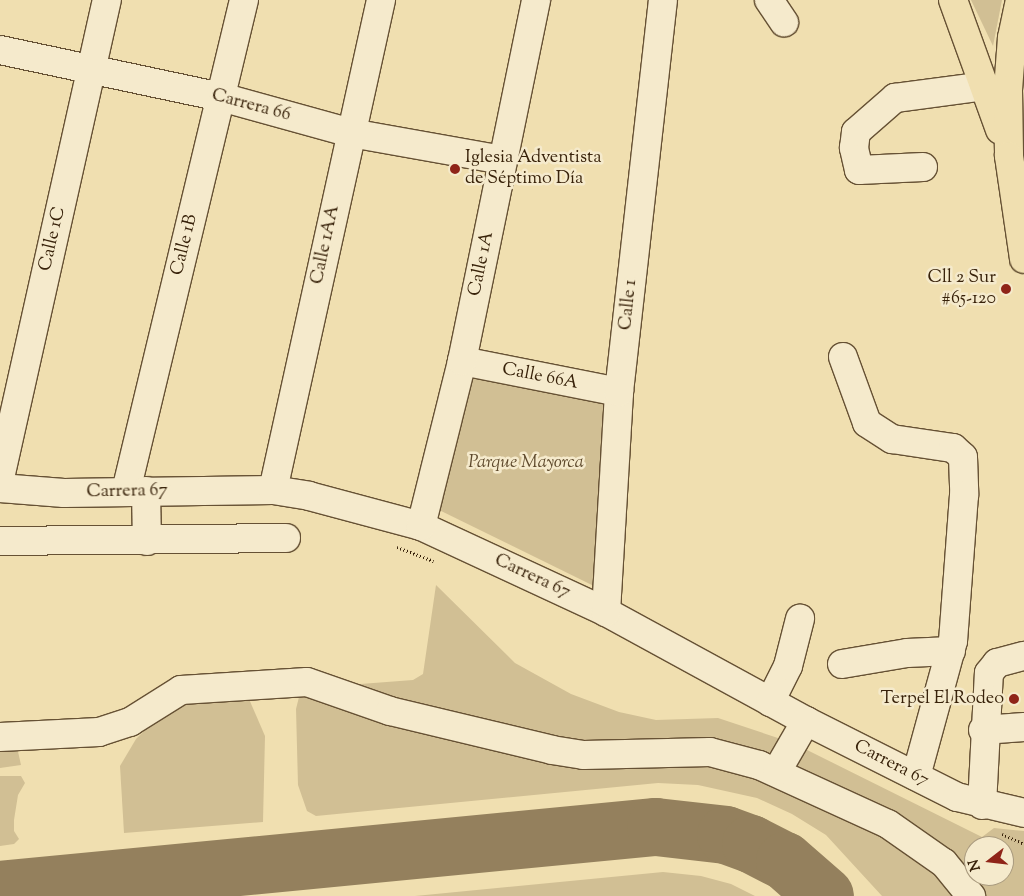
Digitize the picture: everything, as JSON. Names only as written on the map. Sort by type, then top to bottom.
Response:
[{"type":"main road","points":[[953,0],[986,86],[1009,156]]},
{"type":"main road","points":[[1020,0],[1012,38],[1008,90],[1009,156],[1024,259]]},
{"type":"street","name":"Calle 1C","points":[[0,478],[107,0]]},
{"type":"street","name":"Calle 1B","points":[[147,541],[136,491],[221,97],[244,0]]},
{"type":"street","name":"Calle 1AA","points":[[273,490],[381,0]]},
{"type":"street","name":"Calle 1A","points":[[421,526],[462,361],[536,0]]},
{"type":"street","name":"Calle 1","points":[[606,612],[619,392],[663,0]]},
{"type":"street","points":[[769,0],[784,22]]},
{"type":"street","name":"Carrera 66","points":[[0,50],[91,71],[221,97],[351,133],[503,160]]},
{"type":"street","points":[[923,166],[864,172],[859,170],[854,148],[856,132],[895,98],[986,86]]},
{"type":"street","points":[[843,357],[867,423],[892,439],[953,448],[963,457],[964,496],[951,651],[916,776]]},
{"type":"street","name":"Calle 66A","points":[[462,361],[619,392]]},
{"type":"street","name":"Carrera 67","points":[[0,488],[55,493],[273,490],[309,496],[421,526],[606,612],[770,702],[916,776],[982,805],[1024,813]]},
{"type":"street","points":[[0,541],[147,541],[286,538]]},
{"type":"street","points":[[770,702],[788,666],[800,620]]},
{"type":"street","points":[[842,664],[907,653],[951,651]]},
{"type":"street","points":[[982,805],[983,730],[989,673],[997,663],[1024,656]]},
{"type":"street","points":[[0,737],[99,732],[130,722],[181,690],[307,682],[390,711],[552,750],[584,755],[710,752],[777,770],[888,824],[928,850],[944,864],[971,896]]},
{"type":"street","points":[[777,770],[806,721]]},
{"type":"street","points":[[983,730],[1024,727]]},
{"type":"path","points":[[395,546],[438,562]]},
{"type":"path","points":[[998,832],[1024,844]]},
{"type":"green space","points":[[971,0],[1002,0],[993,46]]},
{"type":"green space","name":"Parque Mayorca","points":[[464,369],[612,401],[596,587],[435,508]]},
{"type":"green space","points":[[436,585],[515,663],[571,694],[619,712],[656,720],[718,718],[793,743],[980,836],[964,836],[964,886],[1014,886],[1014,836],[983,836],[994,828],[1024,831],[1024,896],[976,896],[768,763],[604,751],[334,686],[413,680],[423,674]]},
{"type":"green space","points":[[303,693],[552,751],[709,755],[897,833],[967,896],[882,896],[826,835],[792,814],[757,798],[698,785],[658,783],[316,816],[307,811],[298,785],[296,709],[299,697]]},
{"type":"green space","points":[[249,699],[265,736],[263,822],[124,833],[120,766],[136,739],[158,717],[181,704]]},
{"type":"green space","points":[[0,746],[17,747],[21,765],[0,768]]},
{"type":"green space","points":[[0,776],[21,776],[25,783],[18,795],[14,820],[14,831],[19,839],[14,844],[0,846]]},
{"type":"green space","points":[[663,872],[701,876],[731,884],[755,896],[415,896]]},
{"type":"taxiway","points":[[0,890],[656,827],[726,835],[751,844],[785,861],[825,896]]},
{"type":"place","name":"Iglesia Adventista de Séptimo Día","points":[[455,169]]},
{"type":"place","name":"Cll 2 Sur #65-120","points":[[1006,289]]},
{"type":"place","name":"Terpel El Rodeo","points":[[1014,699]]}]
